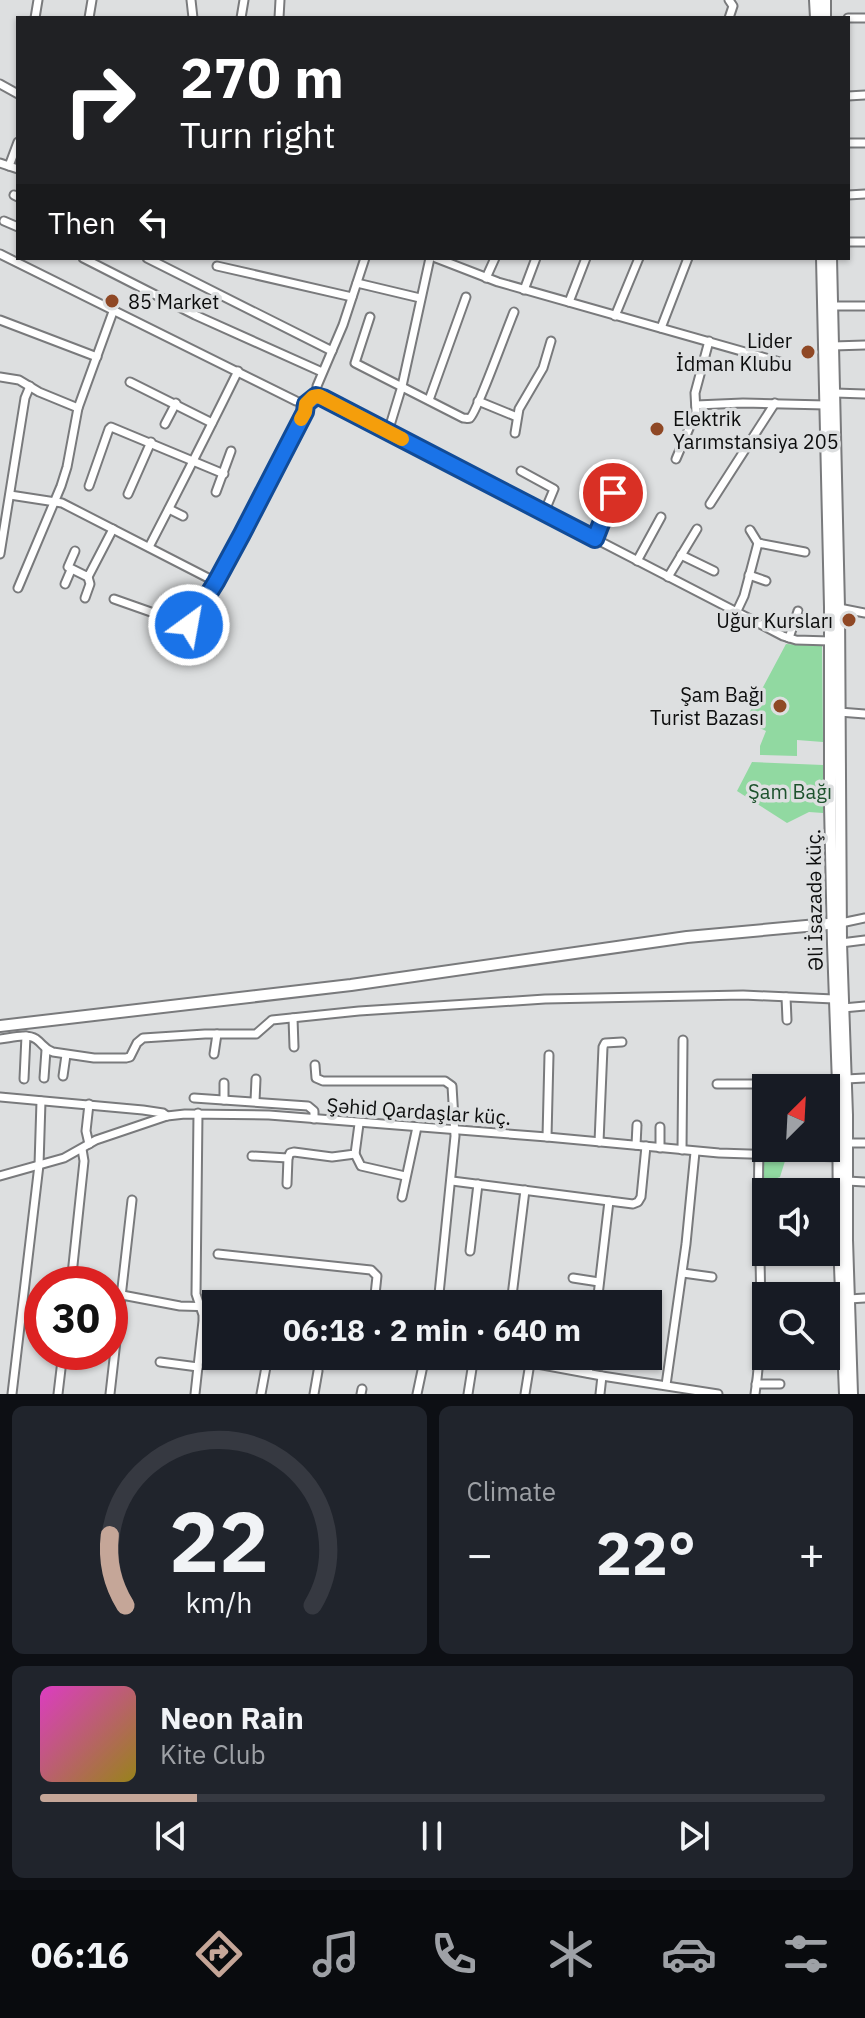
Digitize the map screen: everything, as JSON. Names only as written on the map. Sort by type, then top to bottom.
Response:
[{"type":"main road","points":[[822,260],[830,405]]},
{"type":"main road","points":[[830,393],[833,346],[831,260]]},
{"type":"main road","name":"Əli İsazadə küç.","points":[[830,405],[839,608],[835,642],[830,805],[843,1008],[843,1158],[839,1241],[845,1394]]},
{"type":"main road","name":"Əli İsazadə küç.","points":[[830,405],[839,712],[836,923]]},
{"type":"main road","points":[[0,1026],[351,985],[687,937],[836,923]]},
{"type":"main road","name":"Əli İsazadə küç.","points":[[837,943],[834,999],[842,1081]]},
{"type":"main road","name":"Əli İsazadə küç.","points":[[843,1158],[847,1181],[852,1394]]},
{"type":"street","points":[[0,163],[14,167]]},
{"type":"street","points":[[4,221],[16,226]]},
{"type":"street","points":[[0,254],[306,404]]},
{"type":"street","points":[[87,260],[195,315],[322,372]]},
{"type":"street","points":[[151,260],[332,351]]},
{"type":"street","points":[[114,599],[189,625],[216,582],[305,412],[306,404],[316,396],[317,386],[364,260]]},
{"type":"street","points":[[388,432],[402,386],[430,260]]},
{"type":"street","points":[[441,260],[524,290],[787,364]]},
{"type":"street","points":[[486,278],[494,260]]},
{"type":"street","points":[[524,290],[535,260]]},
{"type":"street","points":[[569,302],[585,260]]},
{"type":"street","points":[[615,316],[638,260]]},
{"type":"street","points":[[661,328],[687,260]]},
{"type":"street","points":[[217,266],[352,297]]},
{"type":"street","points":[[357,283],[420,298]]},
{"type":"street","points":[[429,400],[466,297]]},
{"type":"street","points":[[833,306],[865,306]]},
{"type":"street","points":[[18,588],[67,467],[78,408],[114,309]]},
{"type":"street","points":[[370,317],[355,363],[468,419],[514,312]]},
{"type":"street","points":[[0,320],[97,357]]},
{"type":"street","points":[[515,433],[521,404],[543,368],[551,341]]},
{"type":"street","points":[[676,459],[694,420],[695,393],[709,341]]},
{"type":"street","points":[[833,346],[865,345]]},
{"type":"street","points":[[149,547],[238,371]]},
{"type":"street","points":[[0,377],[19,380],[78,408]]},
{"type":"street","points":[[130,382],[212,423]]},
{"type":"street","points":[[0,554],[25,398],[30,386]]},
{"type":"street","points":[[830,393],[865,394]]},
{"type":"street","points":[[316,396],[736,613],[789,638],[835,642]]},
{"type":"street","points":[[478,401],[517,417]]},
{"type":"street","points":[[165,424],[176,403]]},
{"type":"street","points":[[710,504],[775,403]]},
{"type":"street","points":[[696,405],[830,405]]},
{"type":"street","points":[[89,486],[109,429],[115,427],[224,474]]},
{"type":"street","points":[[128,494],[151,442]]},
{"type":"street","points":[[216,492],[231,451]]},
{"type":"street","points":[[521,471],[554,489],[544,513]]},
{"type":"street","points":[[595,539],[613,493]]},
{"type":"street","points":[[10,495],[55,501],[216,582]]},
{"type":"street","points":[[609,502],[629,511]]},
{"type":"street","points":[[169,509],[183,516]]},
{"type":"street","points":[[637,561],[661,517]]},
{"type":"street","points":[[85,598],[90,584],[88,577],[113,529]]},
{"type":"street","points":[[668,577],[697,529]]},
{"type":"street","points":[[736,613],[744,596],[758,543],[750,530]]},
{"type":"street","points":[[758,543],[805,552]]},
{"type":"street","points":[[75,551],[68,567],[88,577]]},
{"type":"street","points":[[681,555],[714,571]]},
{"type":"street","points":[[65,584],[71,570]]},
{"type":"street","points":[[749,575],[766,581]]},
{"type":"street","points":[[839,608],[865,613]]},
{"type":"street","points":[[789,638],[798,611]]},
{"type":"street","points":[[839,712],[865,714]]},
{"type":"street","points":[[836,923],[865,918]]},
{"type":"street","points":[[837,943],[865,940]]},
{"type":"street","points":[[0,1039],[26,1036],[36,1040],[46,1050],[66,1055],[126,1058],[130,1057],[143,1038],[256,1034],[272,1020],[359,1011],[545,999],[743,995],[834,999]]},
{"type":"street","points":[[786,997],[787,1020]]},
{"type":"street","points":[[843,1008],[865,1006]]},
{"type":"street","points":[[293,1018],[294,1047]]},
{"type":"street","points":[[214,1054],[217,1034]]},
{"type":"street","points":[[24,1079],[26,1036]]},
{"type":"street","points":[[682,1150],[683,1040]]},
{"type":"street","points":[[599,1142],[603,1047],[605,1043],[622,1042]]},
{"type":"street","points":[[44,1078],[46,1050]]},
{"type":"street","points":[[63,1076],[66,1055]]},
{"type":"street","points":[[547,1137],[549,1055]]},
{"type":"street","points":[[315,1065],[316,1078],[323,1081],[445,1081],[452,1086],[455,1130],[452,1181],[440,1290]]},
{"type":"street","points":[[717,1084],[865,1078]]},
{"type":"street","points":[[255,1101],[256,1079]]},
{"type":"street","points":[[224,1083],[224,1100]]},
{"type":"street","points":[[0,1097],[89,1104],[167,1116]]},
{"type":"street","points":[[194,1098],[308,1106],[314,1111],[314,1119]]},
{"type":"street","points":[[12,1394],[39,1165],[41,1101]]},
{"type":"street","points":[[73,1266],[89,1104]]},
{"type":"street","points":[[195,1394],[203,1321],[196,1298],[198,1113]]},
{"type":"street","name":"Şəhid Qardaşlar küç.","points":[[0,1176],[64,1158],[167,1116],[198,1113],[269,1115],[752,1155]]},
{"type":"street","points":[[359,1124],[355,1154],[361,1166],[405,1176]]},
{"type":"street","points":[[636,1145],[637,1125]]},
{"type":"street","points":[[402,1197],[417,1127]]},
{"type":"street","points":[[660,1127],[660,1148]]},
{"type":"street","points":[[843,1143],[865,1143]]},
{"type":"street","points":[[452,1181],[633,1204],[640,1200],[646,1146]]},
{"type":"street","points":[[666,1385],[683,1273],[695,1152]]},
{"type":"street","points":[[287,1184],[290,1153],[332,1157],[355,1154]]},
{"type":"street","points":[[252,1156],[288,1158]]},
{"type":"street","points":[[755,1394],[761,1307],[757,1212],[759,1162]]},
{"type":"street","points":[[847,1181],[865,1182]]},
{"type":"street","points":[[470,1251],[478,1184]]},
{"type":"street","points":[[513,1290],[525,1190]]},
{"type":"street","points":[[125,1266],[132,1200]]},
{"type":"street","points":[[598,1290],[609,1201]]},
{"type":"street","points":[[218,1254],[371,1270],[377,1276],[376,1290]]},
{"type":"street","points":[[683,1273],[712,1277]]},
{"type":"street","points":[[573,1278],[599,1282]]},
{"type":"street","points":[[128,1296],[180,1306],[202,1305]]},
{"type":"street","points":[[849,1299],[865,1298]]},
{"type":"street","points":[[160,1362],[198,1367]]},
{"type":"street","points":[[58,1394],[61,1370]]},
{"type":"street","points":[[110,1394],[113,1370]]},
{"type":"street","points":[[261,1394],[265,1370]]},
{"type":"street","points":[[417,1394],[422,1370]]},
{"type":"street","points":[[468,1394],[472,1370]]},
{"type":"street","points":[[525,1394],[529,1370]]},
{"type":"street","points":[[571,1370],[666,1385],[681,1391],[718,1394]]},
{"type":"street","points":[[314,1394],[318,1371]]},
{"type":"street","points":[[600,1394],[602,1376]]},
{"type":"street","points":[[756,1384],[780,1384]]},
{"type":"green space","points":[[786,644],[822,646],[823,742],[797,740],[797,756],[760,755],[766,731],[745,721]]},
{"type":"green space","name":"Şam Bağı","points":[[752,762],[823,765],[823,813],[809,812],[787,823],[737,791]]},
{"type":"green space","points":[[764,1162],[785,1162],[780,1177],[764,1178]]},
{"type":"slow traffic","points":[[301,419],[306,404],[319,396],[402,439]]},
{"type":"place","name":"85 Market","points":[[112,301]]},
{"type":"place","name":"Lider İdman Klubu","points":[[808,352]]},
{"type":"place","name":"Elektrik Yarımstansiya 205","points":[[657,429]]},
{"type":"place","name":"Uğur Kursları","points":[[849,620]]},
{"type":"place","name":"Şam Bağı Turist Bazası","points":[[780,706]]},
{"type":"route","points":[[189,625],[255,510],[305,412],[306,404],[316,396],[595,539],[613,493]]}]
